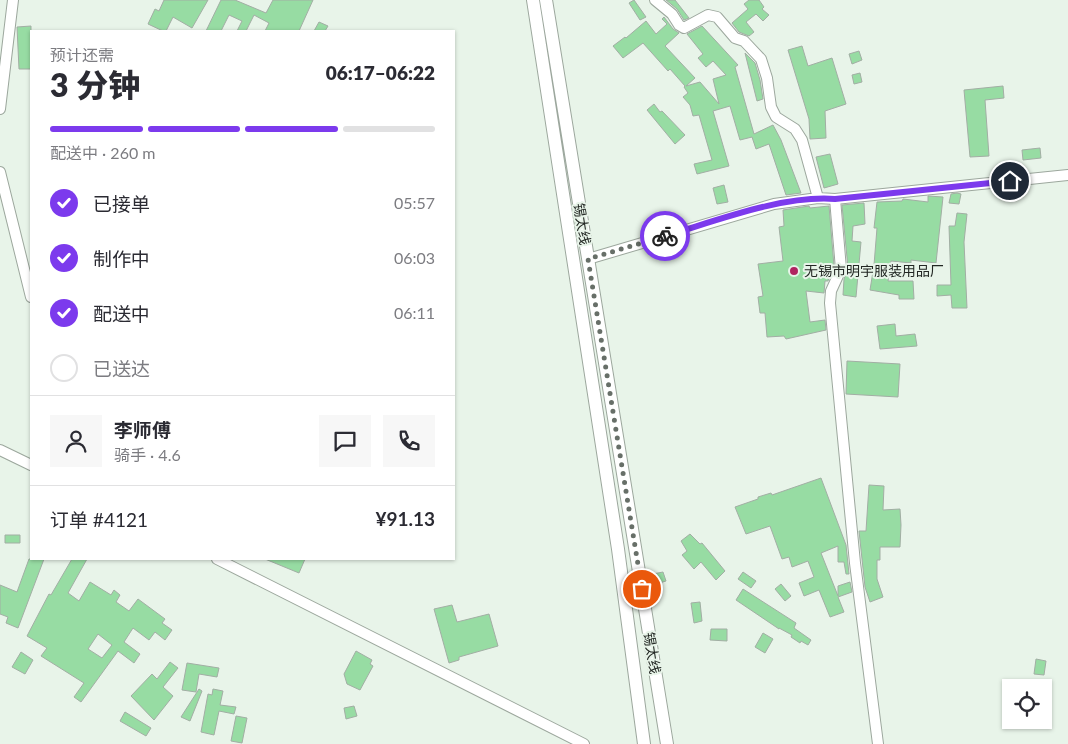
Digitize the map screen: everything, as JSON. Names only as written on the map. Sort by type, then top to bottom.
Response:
[{"type":"main road","name":"锡太线","points":[[533,0],[618,548],[644,744]]},
{"type":"main road","name":"锡太线","points":[[546,0],[667,744]]},
{"type":"street","points":[[0,109],[13,0]]},
{"type":"street","points":[[655,0],[672,14],[679,25],[684,28],[708,15],[717,17],[735,38],[744,41],[761,59],[771,107],[776,117],[795,129],[802,140],[818,198]]},
{"type":"street","points":[[0,172],[30,293]]},
{"type":"street","points":[[588,259],[774,204],[818,198],[835,199],[1068,175]]},
{"type":"street","points":[[835,199],[841,269],[831,291],[830,303],[855,563],[878,744]]},
{"type":"street","points":[[0,450],[30,465]]},
{"type":"street","points":[[219,560],[584,744]]},
{"type":"building","points":[[164,0],[208,0],[192,28],[173,17],[166,30],[161,30],[148,24],[155,9],[159,11]]},
{"type":"building","points":[[221,0],[235,0],[266,13],[273,0],[313,0],[299,30],[266,30],[269,23],[254,15],[246,30],[238,30],[242,21],[229,15],[222,30],[206,30]]},
{"type":"building","points":[[634,0],[646,17],[640,20],[629,3]]},
{"type":"building","points":[[666,0],[675,0],[689,18],[684,20],[677,9]]},
{"type":"building","points":[[749,0],[759,0],[764,7],[762,9],[769,15],[763,21],[756,14],[746,22],[754,32],[749,36],[739,32],[732,23],[748,9],[744,4]]},
{"type":"building","points":[[664,17],[673,29],[679,33],[665,46],[695,78],[686,86],[700,82],[719,104],[713,79],[726,75],[713,61],[706,67],[698,58],[703,54],[687,34],[702,26],[738,65],[735,67],[754,134],[773,125],[781,140],[801,193],[786,195],[769,144],[756,149],[752,137],[740,140],[730,106],[713,111],[729,166],[697,174],[694,164],[712,160],[699,115],[693,116],[690,105],[683,97],[688,93],[685,86],[670,69],[668,71],[643,43],[623,58],[613,46],[646,21],[656,34],[667,24],[662,19]]},
{"type":"building","points":[[319,22],[328,26],[326,30],[315,30]]},
{"type":"building","points":[[31,26],[30,69],[19,69],[17,27]]},
{"type":"building","points":[[802,46],[808,66],[832,58],[846,104],[825,111],[826,138],[810,139],[809,119],[788,50]]},
{"type":"building","points":[[859,51],[862,60],[852,64],[849,54]]},
{"type":"building","points":[[745,53],[755,63],[760,80],[763,99],[757,101]]},
{"type":"building","points":[[860,73],[862,82],[854,84],[852,75]]},
{"type":"building","points":[[1003,86],[1004,98],[985,100],[989,156],[970,157],[964,90]]},
{"type":"building","points":[[654,104],[685,135],[675,144],[647,110]]},
{"type":"building","points":[[1040,148],[1041,158],[1023,160],[1022,150]]},
{"type":"building","points":[[830,154],[838,184],[824,188],[816,157]]},
{"type":"building","points":[[724,185],[728,202],[717,204],[713,188]]},
{"type":"building","points":[[951,194],[961,194],[959,204],[949,203]]},
{"type":"building","points":[[928,196],[943,197],[936,263],[911,260],[911,263],[891,261],[888,281],[913,281],[914,299],[899,299],[899,295],[870,290],[877,228],[874,228],[877,202],[902,201],[903,199],[928,202]]},
{"type":"building","points":[[864,203],[865,224],[853,226],[852,241],[861,242],[856,297],[843,295],[844,279],[848,268],[842,205]]},
{"type":"building","name":"无锡市明宇服装用品厂","points":[[809,206],[810,208],[829,206],[834,266],[828,266],[829,278],[828,281],[825,281],[824,293],[806,291],[810,322],[825,320],[826,330],[786,339],[784,336],[767,337],[765,313],[760,313],[758,297],[763,296],[758,264],[783,261],[779,227],[784,226],[783,210]]},
{"type":"building","points":[[957,213],[967,214],[964,242],[967,308],[952,308],[951,295],[937,296],[937,285],[951,285],[949,226],[955,226]]},
{"type":"building","points":[[895,324],[896,336],[915,334],[917,346],[880,349],[877,326]]},
{"type":"building","points":[[847,361],[900,364],[898,397],[846,394]]},
{"type":"building","points":[[821,478],[846,545],[849,574],[846,574],[844,562],[838,562],[838,546],[821,553],[838,596],[838,586],[850,582],[852,592],[838,597],[844,612],[830,617],[819,590],[804,596],[799,583],[814,577],[808,561],[792,567],[789,557],[782,559],[770,526],[746,534],[735,507],[758,499],[758,497],[771,493],[772,495]]},
{"type":"building","points":[[869,485],[884,486],[883,510],[900,509],[901,525],[900,547],[880,547],[880,560],[877,560],[877,579],[883,597],[870,602],[865,587],[859,531],[866,531]]},
{"type":"building","points":[[690,534],[700,544],[702,543],[725,571],[716,580],[701,562],[694,569],[682,555],[687,551],[681,541]]},
{"type":"building","points":[[5,535],[20,535],[20,543],[5,543]]},
{"type":"building","points":[[29,559],[44,560],[18,628],[6,623],[8,617],[0,614],[0,585],[17,592]]},
{"type":"building","points":[[71,560],[86,560],[68,593],[79,601],[90,582],[111,595],[114,590],[120,595],[116,602],[129,611],[138,599],[165,619],[162,623],[172,630],[165,640],[155,632],[149,640],[133,628],[124,642],[140,654],[134,663],[118,651],[81,702],[74,697],[84,683],[41,656],[47,648],[27,636],[49,594],[51,595]],"holes":[[[98,634],[112,645],[102,658],[88,649]]]},
{"type":"building","points":[[267,560],[305,560],[299,573]]},
{"type":"building","points":[[663,572],[666,581],[656,584],[653,574]]},
{"type":"building","points":[[743,572],[756,581],[751,588],[738,579]]},
{"type":"building","points":[[781,584],[791,596],[785,601],[775,589]]},
{"type":"building","points":[[743,589],[796,623],[794,628],[811,640],[808,645],[801,641],[800,643],[791,637],[792,635],[779,629],[736,600]]},
{"type":"building","points":[[700,602],[702,621],[694,623],[691,603]]},
{"type":"building","points":[[452,605],[457,622],[489,614],[498,646],[459,657],[459,660],[449,663],[434,609]]},
{"type":"building","points":[[711,629],[727,629],[727,641],[710,640]]},
{"type":"building","points":[[763,633],[773,639],[765,653],[755,647]]},
{"type":"building","points":[[356,651],[372,660],[370,664],[373,666],[360,690],[347,684],[344,674]]},
{"type":"building","points":[[21,652],[33,660],[25,674],[12,667]]},
{"type":"building","points":[[1036,659],[1046,661],[1044,675],[1034,674]]},
{"type":"building","points":[[170,662],[178,668],[163,687],[173,696],[154,720],[131,696],[152,674],[157,679]]},
{"type":"building","points":[[187,663],[219,668],[217,677],[199,674],[196,692],[182,690]]},
{"type":"building","points":[[199,689],[202,691],[190,721],[181,717]]},
{"type":"building","points":[[213,689],[223,691],[220,705],[236,707],[234,714],[219,711],[214,735],[201,732],[208,694],[212,695]]},
{"type":"building","points":[[354,706],[357,716],[346,719],[344,708]]},
{"type":"building","points":[[125,712],[151,728],[146,736],[120,721]]},
{"type":"building","points":[[236,716],[247,718],[242,743],[231,741]]},
{"type":"way so far","points":[[642,589],[588,259],[665,236]]},
{"type":"place","name":"无锡市明宇服装用品厂","points":[[794,271]]},
{"type":"route","points":[[665,236],[774,204],[818,198],[835,199],[1010,181]]}]
